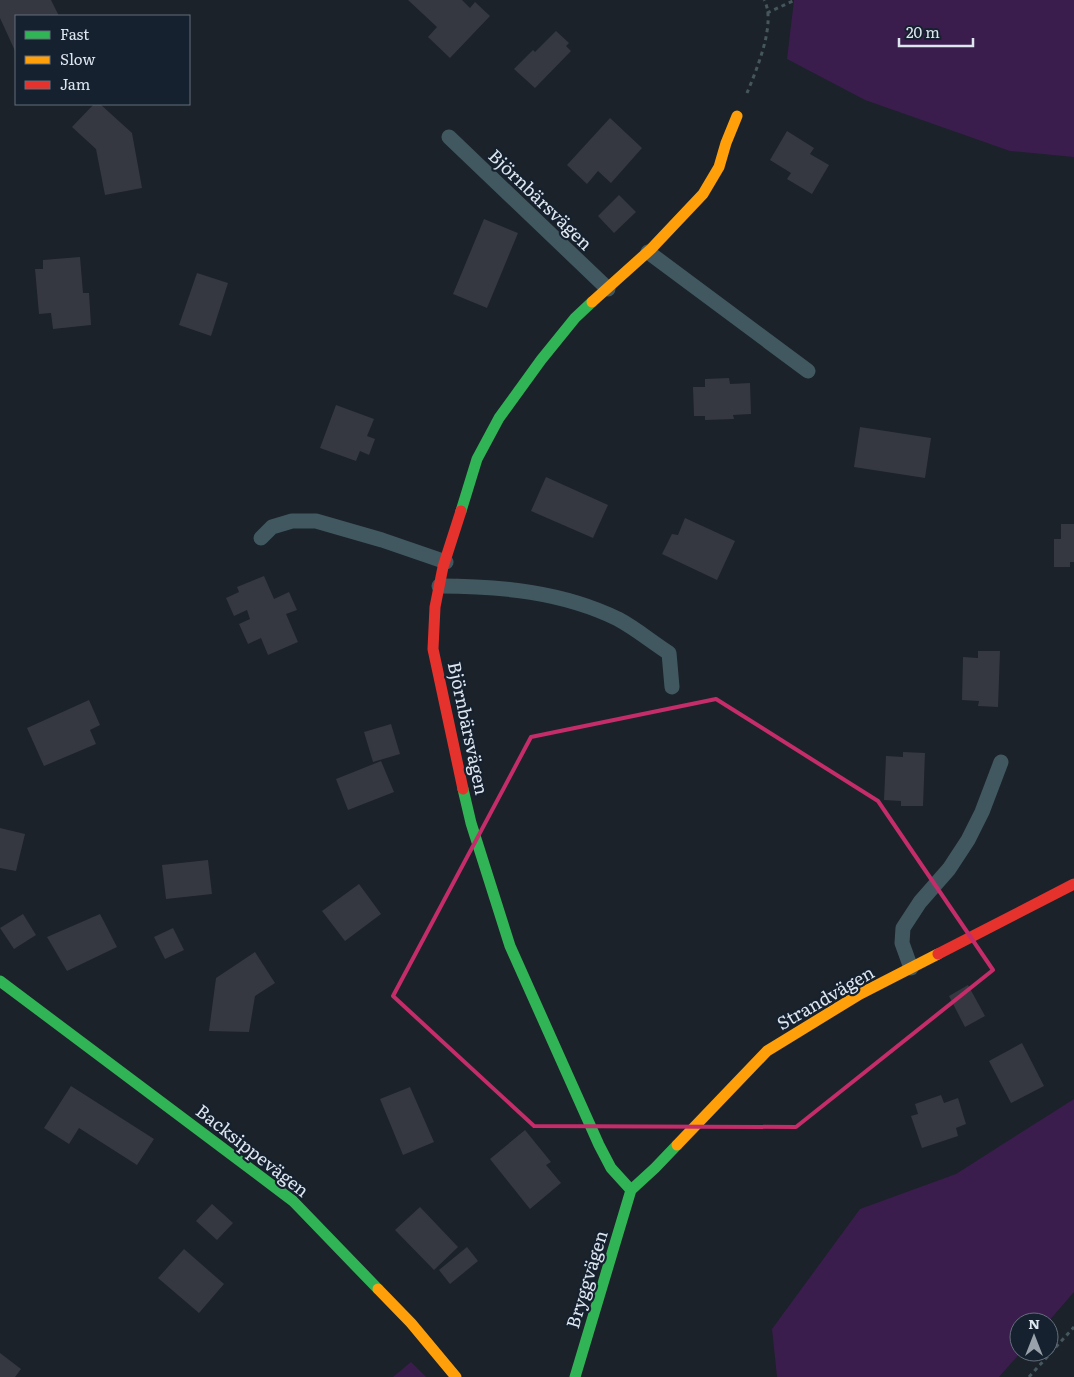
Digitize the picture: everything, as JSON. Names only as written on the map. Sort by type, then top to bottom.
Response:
[{"type":"street","name":"Björnbärsvägen","points":[[631,1190],[611,1168],[599,1145],[510,946],[471,823],[433,649],[435,607],[446,562],[477,459],[499,418],[541,360],[575,318],[648,252],[703,194],[719,167],[737,116]]},
{"type":"street","name":"Strandvägen","points":[[631,1190],[767,1051],[860,994],[1074,884]]},
{"type":"street","name":"Backsippevägen","points":[[0,980],[293,1201],[411,1324],[456,1377]]},
{"type":"street","name":"Bryggvägen","points":[[575,1377],[631,1190]]},
{"type":"lane","name":"Björnbärsvägen","points":[[449,137],[608,289]]},
{"type":"lane","points":[[648,252],[808,371]]},
{"type":"lane","points":[[262,538],[272,527],[292,521],[316,521],[382,540],[446,562]]},
{"type":"lane","points":[[440,586],[468,586],[528,592],[560,598],[593,608],[620,620],[669,653],[672,687]]},
{"type":"lane","points":[[911,968],[902,943],[903,928],[920,902],[949,869],[968,840],[982,812],[1001,762]]},
{"type":"path","points":[[737,116],[759,62],[765,41],[768,17],[764,0]]},
{"type":"path","points":[[767,12],[795,0]]},
{"type":"path","points":[[1029,1377],[1074,1327]]},
{"type":"highlighted area","points":[[716,699],[878,801],[993,970],[796,1127],[534,1126],[393,996],[531,737]]},
{"type":"shaded area","points":[[794,0],[1074,0],[1074,157],[1010,151],[865,100],[787,59]]},
{"type":"shaded area","points":[[1074,1099],[1074,1292],[1057,1312],[1009,1312],[1009,1362],[1012,1362],[999,1377],[777,1377],[772,1329],[860,1209],[956,1174]]},
{"type":"shaded area","points":[[411,1362],[426,1377],[393,1377]]},
{"type":"building","points":[[0,0],[51,0],[58,15],[15,15],[15,51],[0,18]]},
{"type":"building","points":[[408,0],[462,0],[470,8],[475,2],[490,16],[450,58],[428,37],[437,27]]},
{"type":"building","points":[[556,31],[569,43],[566,46],[571,51],[535,88],[514,69]]},
{"type":"building","points":[[93,105],[101,105],[132,133],[142,188],[105,195],[96,149],[72,127]]},
{"type":"building","points":[[610,118],[642,148],[611,183],[598,171],[587,184],[567,165]]},
{"type":"building","points":[[787,131],[814,148],[810,154],[829,165],[812,194],[787,179],[791,173],[770,160]]},
{"type":"building","points":[[619,195],[636,212],[614,233],[598,216]]},
{"type":"building","points":[[484,219],[518,233],[487,308],[453,294]]},
{"type":"building","points":[[80,257],[83,293],[89,293],[91,325],[53,329],[51,313],[39,314],[35,269],[43,269],[43,260]]},
{"type":"building","points":[[197,273],[228,283],[211,336],[179,325]]},
{"type":"building","points":[[729,378],[730,384],[750,383],[751,414],[733,415],[734,419],[705,420],[705,416],[694,416],[693,387],[705,387],[705,379]]},
{"type":"building","points":[[336,405],[374,419],[367,436],[375,439],[369,455],[360,451],[356,461],[320,448]]},
{"type":"building","points":[[860,427],[931,438],[925,478],[854,467]]},
{"type":"building","points":[[546,477],[608,505],[593,538],[531,511]]},
{"type":"building","points":[[685,518],[735,541],[717,580],[662,554],[672,534],[678,535]]},
{"type":"building","points":[[1061,524],[1074,524],[1074,562],[1070,562],[1070,567],[1054,567],[1054,539],[1061,539]]},
{"type":"building","points":[[264,576],[274,599],[289,592],[297,610],[286,614],[298,642],[268,655],[261,638],[248,644],[239,624],[250,619],[247,610],[234,616],[226,598],[239,592],[237,587]]},
{"type":"building","points":[[978,651],[1000,651],[998,707],[978,706],[979,701],[962,700],[963,657],[978,658]]},
{"type":"building","points":[[89,700],[100,725],[90,730],[96,744],[44,766],[27,728]]},
{"type":"building","points":[[391,724],[400,754],[373,762],[364,732]]},
{"type":"building","points":[[903,752],[925,753],[923,806],[901,806],[901,801],[884,800],[886,756],[903,757]]},
{"type":"building","points":[[381,761],[394,792],[348,810],[336,779]]},
{"type":"building","points":[[0,828],[25,834],[16,871],[0,868]]},
{"type":"building","points":[[208,860],[212,894],[166,899],[162,865]]},
{"type":"building","points":[[359,884],[381,914],[345,941],[322,911]]},
{"type":"building","points":[[23,914],[36,935],[14,949],[0,928]]},
{"type":"building","points":[[100,914],[117,947],[67,971],[47,937]]},
{"type":"building","points":[[173,928],[184,950],[165,959],[154,937]]},
{"type":"building","points":[[255,952],[275,983],[255,996],[249,1032],[209,1031],[216,978]]},
{"type":"building","points":[[968,985],[985,1016],[965,1027],[949,996]]},
{"type":"building","points":[[1022,1043],[1044,1086],[1011,1103],[989,1061]]},
{"type":"building","points":[[71,1086],[154,1139],[137,1165],[79,1128],[69,1144],[44,1128]]},
{"type":"building","points":[[410,1087],[434,1142],[403,1155],[380,1099]]},
{"type":"building","points":[[941,1095],[944,1103],[958,1098],[966,1124],[956,1128],[958,1136],[922,1148],[911,1116],[918,1114],[915,1104]]},
{"type":"building","points":[[525,1130],[551,1162],[546,1165],[561,1183],[530,1209],[490,1159]]},
{"type":"building","points":[[212,1204],[233,1223],[217,1240],[196,1221]]},
{"type":"building","points":[[420,1207],[458,1247],[434,1270],[395,1230]]},
{"type":"building","points":[[467,1247],[478,1261],[450,1284],[439,1270]]},
{"type":"building","points":[[184,1249],[224,1284],[199,1313],[158,1278]]},
{"type":"building","points":[[0,1353],[21,1369],[15,1377],[0,1377]]},
{"type":"traffic: fast","points":[[461,511],[477,459],[499,418],[541,360],[575,318],[592,302]]},
{"type":"traffic: fast","points":[[463,789],[471,823],[510,946],[599,1145],[611,1168],[631,1190]]},
{"type":"traffic: fast","points":[[0,981],[293,1201],[378,1289]]},
{"type":"traffic: fast","points":[[575,1377],[631,1190],[677,1145]]},
{"type":"traffic: slow","points":[[592,302],[651,249],[703,194],[719,167],[737,116]]},
{"type":"traffic: slow","points":[[677,1145],[767,1051],[860,994],[938,954]]},
{"type":"traffic: slow","points":[[378,1289],[411,1323],[456,1377]]},
{"type":"traffic: jam","points":[[461,511],[443,567],[435,607],[433,649],[463,789]]},
{"type":"traffic: jam","points":[[938,954],[1074,884]]}]
